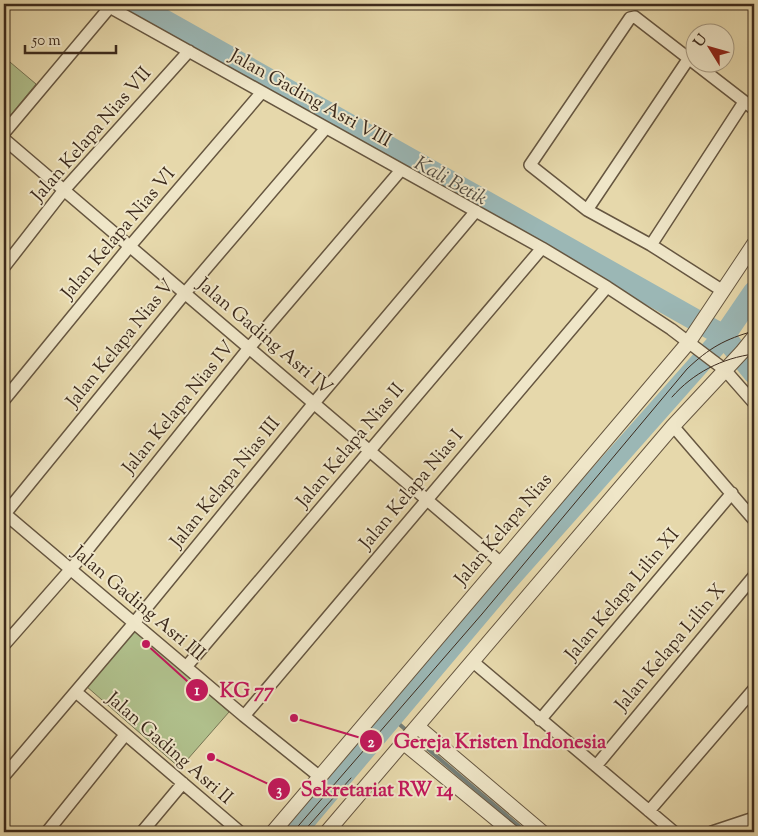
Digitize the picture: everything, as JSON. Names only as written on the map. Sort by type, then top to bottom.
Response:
[{"type":"street","name":"Jalan Gading Asri VIII","points":[[107,6],[542,248],[607,287],[671,329],[692,340],[711,360],[727,369],[754,403]]},
{"type":"street","points":[[4,133],[107,6]]},
{"type":"street","points":[[686,56],[636,17],[630,18],[530,164],[587,210],[652,245],[723,291]]},
{"type":"street","name":"Jalan Kelapa Nias VII","points":[[4,267],[64,190],[189,51]]},
{"type":"street","points":[[587,210],[686,62]]},
{"type":"street","points":[[706,72],[754,110]]},
{"type":"street","name":"Jalan Kelapa Nias VI","points":[[4,400],[130,246],[262,92]]},
{"type":"street","points":[[652,245],[744,102]]},
{"type":"street","name":"Jalan Kelapa Nias V","points":[[4,514],[185,293],[326,128]]},
{"type":"street","name":"Jalan Gading Asri IV","points":[[4,139],[501,563]]},
{"type":"street","name":"Jalan Kelapa Nias IV","points":[[4,645],[70,570],[249,348],[401,170]]},
{"type":"street","name":"Jalan Kelapa Nias III","points":[[4,776],[134,623],[314,403],[476,212]]},
{"type":"street","name":"Jalan Kelapa Nias","points":[[273,832],[692,340],[754,244]]},
{"type":"street","name":"Jalan Kelapa Nias II","points":[[186,667],[542,248]]},
{"type":"street","name":"Jalan Kelapa Nias I","points":[[244,716],[607,287]]},
{"type":"street","points":[[327,832],[673,426],[750,344]]},
{"type":"street","points":[[673,426],[754,520]]},
{"type":"street","name":"Jalan Kelapa Lilin XI","points":[[540,720],[732,493]]},
{"type":"street","name":"Jalan Gading Asri III","points":[[4,514],[244,716],[320,777]]},
{"type":"street","name":"Jalan Kelapa Lilin X","points":[[596,766],[754,576]]},
{"type":"street","points":[[472,661],[674,832]]},
{"type":"street","points":[[649,811],[754,689]]},
{"type":"street","name":"Jalan Gading Asri II","points":[[76,692],[240,832]]},
{"type":"street","points":[[418,727],[542,832]]},
{"type":"street","points":[[47,832],[126,735]]},
{"type":"street","points":[[404,743],[512,832]]},
{"type":"street","points":[[142,832],[183,784]]},
{"type":"street","points":[[712,832],[752,817]]},
{"type":"green space","points":[[4,57],[36,84],[4,123]]},
{"type":"green space","points":[[134,630],[229,712],[180,768],[86,686]]},
{"type":"waterway","name":"Kali Betik","points":[[135,4],[724,336],[754,373]]},
{"type":"waterway","points":[[295,832],[506,582],[724,336],[754,292]]},
{"type":"waterway","points":[[391,717],[406,730]]},
{"type":"waterway","points":[[416,739],[526,832]]},
{"type":"tram line","points":[[293,832],[482,614],[687,369],[718,345],[734,337],[754,331]]},
{"type":"tram line","points":[[672,397],[680,388],[709,368],[731,359],[754,354]]},
{"type":"tram line","points":[[303,832],[351,778]]},
{"type":"place","name":"KG 77","points":[[146,644]]},
{"type":"place","name":"Gereja Kristen Indonesia","points":[[294,718]]},
{"type":"place","name":"Sekretariat RW 14","points":[[211,757]]}]
